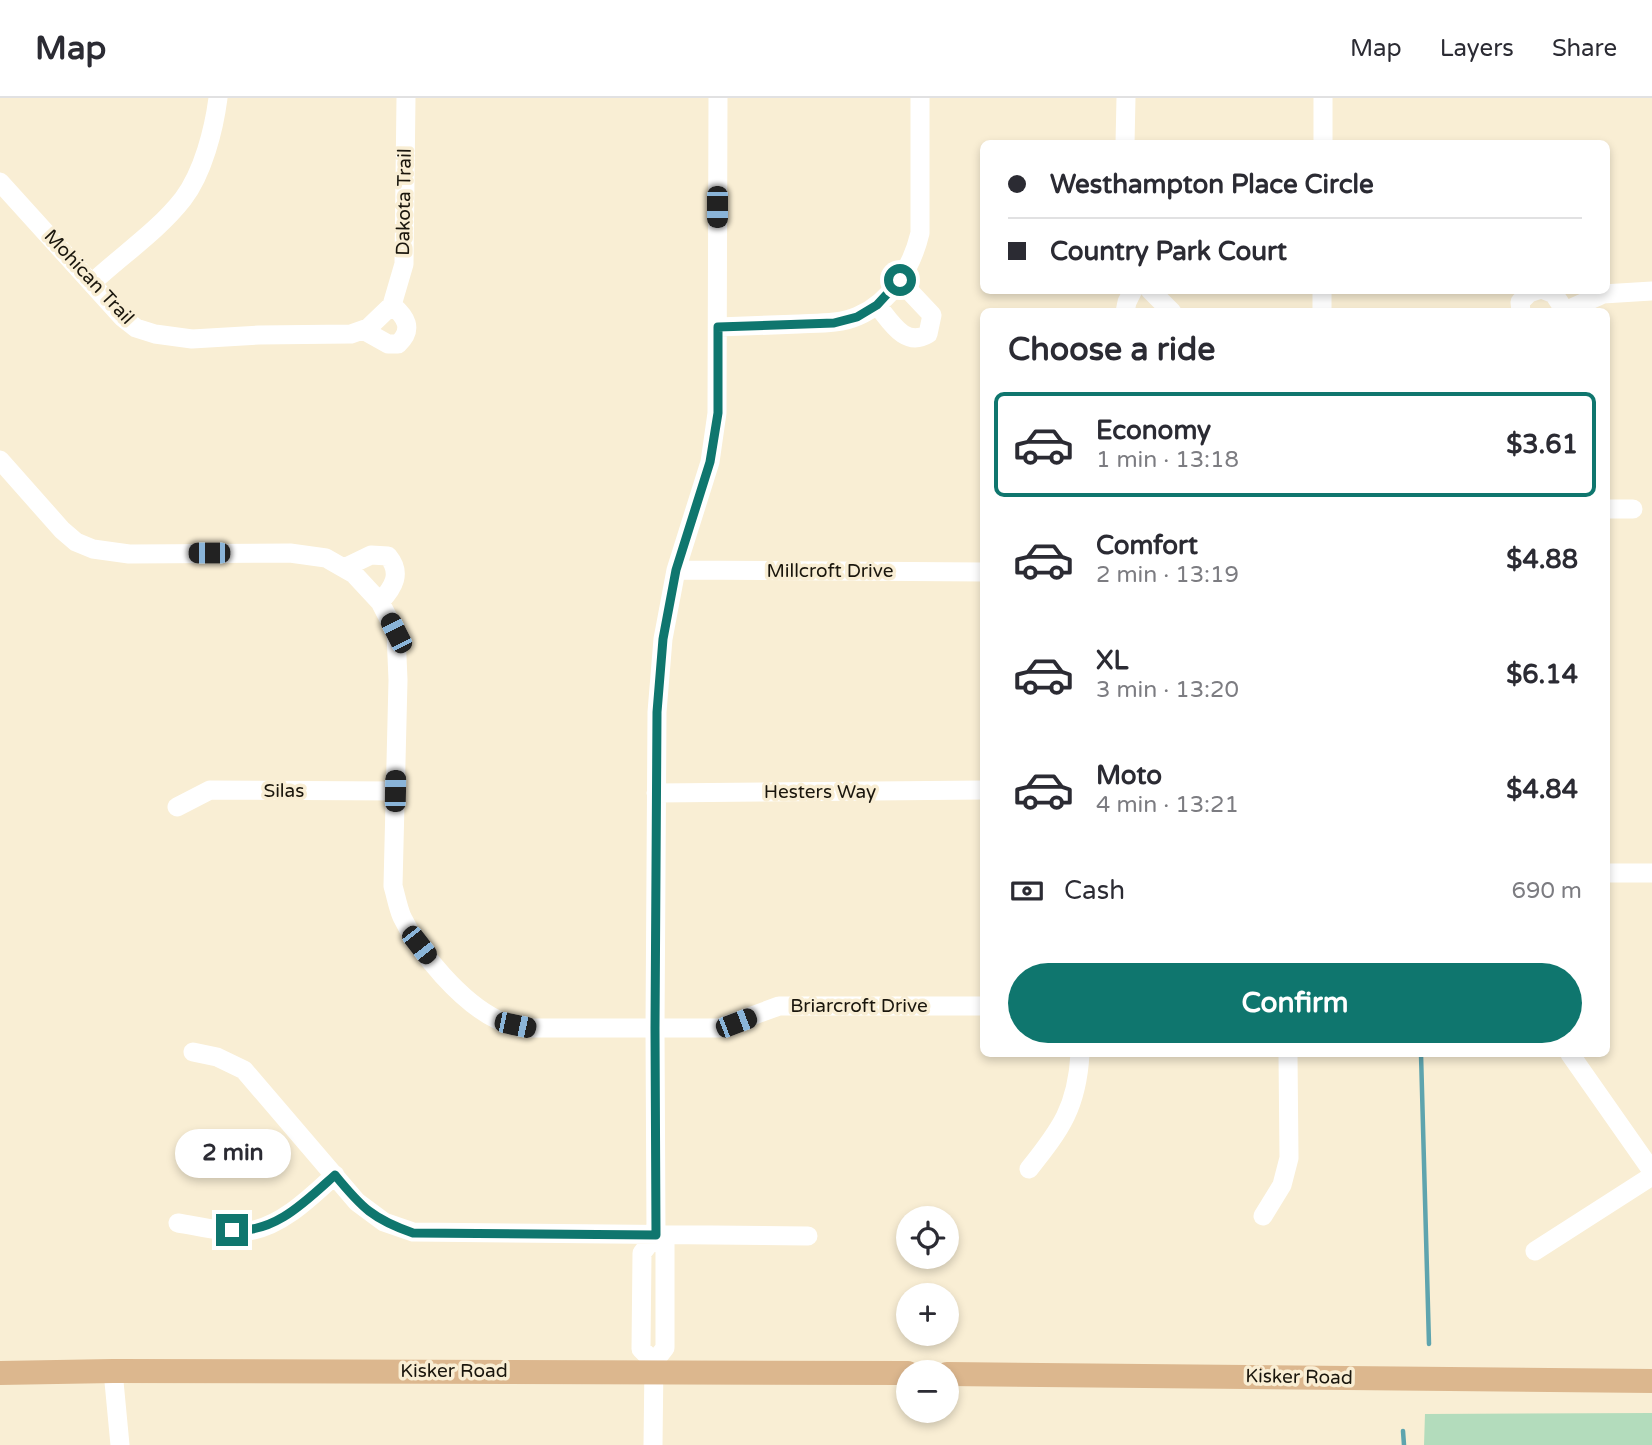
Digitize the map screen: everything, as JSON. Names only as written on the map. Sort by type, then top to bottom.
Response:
[{"type":"main road","name":"Kisker Road","points":[[0,1373],[654,1367],[896,1373]]},
{"type":"main road","name":"Kisker Road","points":[[959,1374],[1652,1381]]},
{"type":"street","points":[[92,283],[147,235],[187,193],[207,149],[215,124],[218,98]]},
{"type":"street","name":"Dakota Trail","points":[[392,304],[404,264],[406,98]]},
{"type":"street","points":[[653,1445],[654,1367],[665,1348],[665,1244],[656,1235],[657,712],[663,639],[676,570],[710,462],[718,413],[718,98]]},
{"type":"street","points":[[718,327],[834,323],[857,317],[877,305],[900,280],[916,251],[920,233],[920,98]]},
{"type":"street","points":[[1125,140],[1126,98]]},
{"type":"street","points":[[1323,98],[1323,140]]},
{"type":"street","name":"Mohican Trail","points":[[0,181],[122,317],[136,328],[155,334],[192,339],[351,334],[363,330]]},
{"type":"street","points":[[877,305],[901,334],[909,339],[921,339],[928,334],[932,326],[932,315],[900,280]]},
{"type":"street","points":[[1610,294],[1652,291]]},
{"type":"street","points":[[1154,294],[1168,308]]},
{"type":"street","points":[[1552,294],[1562,308]]},
{"type":"street","points":[[1571,308],[1603,294]]},
{"type":"street","points":[[392,304],[405,316],[408,328],[398,344],[388,344],[363,330],[392,304]]},
{"type":"street","points":[[0,460],[62,530],[76,542],[93,549],[129,554],[290,553],[326,558],[344,568],[371,555],[388,556],[397,573],[393,589],[380,602]]},
{"type":"street","points":[[1610,509],[1633,509]]},
{"type":"street","name":"Briarcroft Drive","points":[[344,568],[354,574],[380,602],[396,633],[398,680],[393,886],[402,916],[419,945],[444,976],[475,1006],[501,1022],[530,1028],[719,1027],[779,1006],[980,1006]]},
{"type":"street","name":"Millcroft Drive","points":[[676,570],[980,572]]},
{"type":"street","name":"Silas","points":[[177,807],[210,790],[395,791]]},
{"type":"street","name":"Hesters Way","points":[[656,793],[980,790]]},
{"type":"street","points":[[1610,873],[1652,873]]},
{"type":"street","points":[[193,1052],[217,1057],[244,1070],[357,1202],[384,1222],[413,1233],[808,1236]]},
{"type":"street","points":[[1028,1169],[1057,1134],[1070,1106],[1079,1075],[1080,1057]]},
{"type":"street","points":[[1263,1216],[1282,1185],[1289,1158],[1289,1057]]},
{"type":"street","points":[[1535,1251],[1652,1174],[1572,1057]]},
{"type":"street","points":[[178,1223],[248,1232],[276,1223],[335,1175]]},
{"type":"street","points":[[113,1371],[121,1445]]},
{"type":"green space","points":[[1652,1413],[1652,1445],[1424,1445],[1425,1414]]},
{"type":"waterway","points":[[1421,1057],[1429,1344]]},
{"type":"waterway","points":[[1403,1431],[1404,1445]]},
{"type":"route","points":[[232,1230],[248,1232],[276,1223],[335,1175],[357,1202],[384,1222],[413,1233],[656,1235],[657,712],[663,639],[676,570],[710,462],[718,413],[718,327],[834,323],[857,317],[877,305],[900,280]]}]
